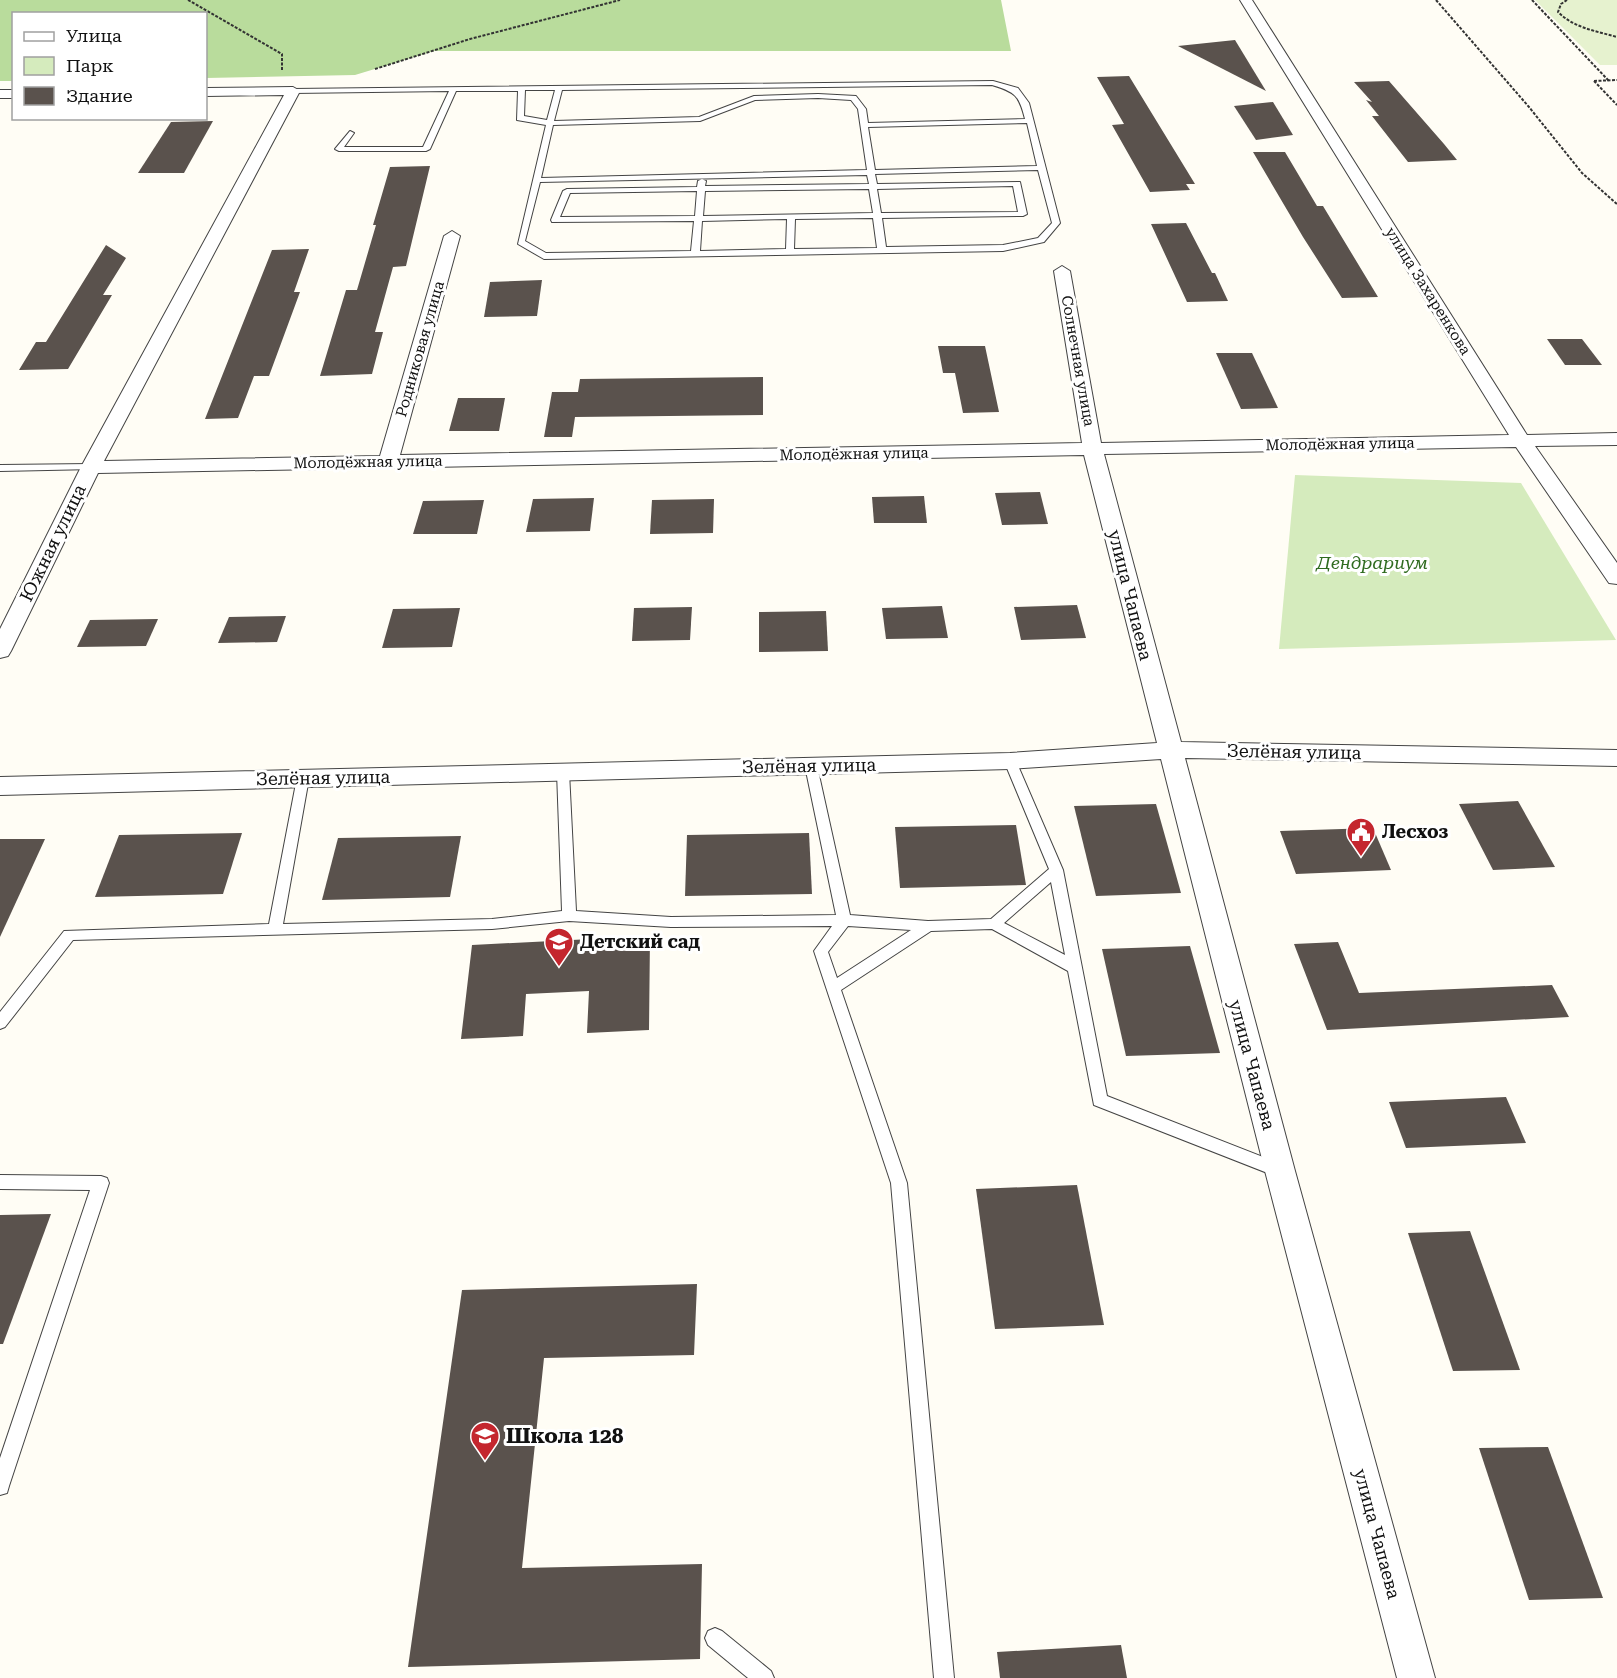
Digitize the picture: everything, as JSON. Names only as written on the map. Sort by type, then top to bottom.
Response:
[{"type":"street","name":"улица Захаренкова","points":[[1246,0],[1521,440],[1617,578]]},
{"type":"street","points":[[207,92],[293,91]]},
{"type":"street","name":"Южная улица","points":[[0,651],[91,467],[293,91]]},
{"type":"street","name":"Родниковая улица","points":[[388,462],[452,236]]},
{"type":"street","name":"Солнечная улица","points":[[1062,271],[1093,451]]},
{"type":"street","name":"Молодёжная улица","points":[[91,467],[1093,451],[1617,439]]},
{"type":"street","name":"улица Чапаева","points":[[1093,451],[1280,1171],[1416,1678]]},
{"type":"street","name":"Зелёная улица","points":[[0,786],[1010,761],[1170,750],[1617,758]]},
{"type":"lane","points":[[293,91],[454,88],[522,88],[559,87],[993,83],[1015,90],[1025,103],[1056,223],[1041,240],[1003,248],[544,256],[521,242],[559,87]]},
{"type":"lane","points":[[350,133],[339,149],[426,149],[454,88]]},
{"type":"lane","points":[[522,88],[520,118],[550,123],[700,119],[754,98],[818,96],[853,98],[862,109],[882,250]]},
{"type":"lane","points":[[864,125],[1030,121]]},
{"type":"lane","points":[[537,180],[1042,168]]},
{"type":"lane","points":[[695,254],[703,176]]},
{"type":"lane","points":[[1017,184],[1023,214],[555,220],[567,191],[702,189],[1017,184]]},
{"type":"lane","points":[[790,252],[791,217]]},
{"type":"lane","points":[[0,468],[91,467]]},
{"type":"lane","points":[[1010,761],[1056,870],[1100,1100],[1280,1171]]},
{"type":"lane","points":[[811,766],[844,920],[821,951],[898,1183],[944,1678]]},
{"type":"lane","points":[[563,772],[569,916]]},
{"type":"lane","points":[[275,930],[303,778]]},
{"type":"lane","points":[[994,924],[1056,870]]},
{"type":"lane","points":[[0,1023],[69,935],[492,924],[569,916],[671,922],[844,920],[927,926],[994,924],[1074,967]]},
{"type":"lane","points":[[833,988],[927,926]]},
{"type":"lane","points":[[0,1182],[101,1183],[0,1486]]},
{"type":"lane","points":[[715,1638],[764,1678]]},
{"type":"path","points":[[188,0],[282,54],[282,77]]},
{"type":"path","points":[[373,70],[470,39],[620,0]]},
{"type":"path","points":[[1436,0],[1529,107],[1582,173],[1617,204]]},
{"type":"path","points":[[1532,0],[1609,81]]},
{"type":"path","points":[[1567,0],[1561,4],[1558,12],[1566,20],[1617,37]]},
{"type":"path","points":[[1617,81],[1594,81],[1617,105]]},
{"type":"green space","points":[[0,0],[1001,0],[1011,51],[434,51],[355,75],[207,78],[207,12],[12,12],[12,81],[0,81]]},
{"type":"green space","points":[[1535,0],[1617,0],[1617,65],[1600,65]]},
{"type":"green space","name":"Дендрариум","points":[[1295,475],[1521,483],[1616,640],[1279,649]]},
{"type":"building","points":[[1235,40],[1266,91],[1178,46]]},
{"type":"building","points":[[1129,76],[1195,184],[1186,184],[1190,190],[1150,192],[1112,125],[1124,124],[1097,77]]},
{"type":"building","points":[[1389,81],[1457,160],[1408,162],[1372,116],[1379,116],[1366,100],[1372,102],[1354,82]]},
{"type":"building","points":[[1273,102],[1293,135],[1256,140],[1234,106]]},
{"type":"building","points":[[213,121],[184,173],[138,173],[171,122]]},
{"type":"building","points":[[1253,152],[1285,152],[1317,206],[1323,206],[1378,297],[1342,298]]},
{"type":"building","points":[[430,166],[406,266],[393,267],[375,332],[383,332],[372,374],[320,376],[346,290],[357,290],[390,167]]},
{"type":"building","points":[[1186,223],[1212,273],[1215,273],[1228,301],[1187,302],[1151,224]]},
{"type":"building","points":[[106,245],[126,258],[103,295],[112,295],[68,369],[19,370],[36,342],[46,342]]},
{"type":"building","points":[[309,249],[294,292],[300,292],[269,376],[254,376],[238,418],[205,419],[272,250]]},
{"type":"building","points":[[542,280],[537,316],[484,317],[490,282]]},
{"type":"building","points":[[1547,339],[1582,339],[1602,365],[1565,365]]},
{"type":"building","points":[[938,346],[985,346],[999,412],[963,413],[955,373],[943,373]]},
{"type":"building","points":[[1216,353],[1252,353],[1278,408],[1241,409]]},
{"type":"building","points":[[763,377],[763,415],[575,417],[572,437],[544,437],[552,392],[578,392],[580,379]]},
{"type":"building","points":[[458,398],[505,398],[499,431],[449,431]]},
{"type":"building","points":[[1040,492],[1048,524],[1002,525],[995,493]]},
{"type":"building","points":[[924,496],[927,523],[874,523],[872,497]]},
{"type":"building","points":[[594,498],[590,531],[526,532],[533,499]]},
{"type":"building","points":[[714,499],[713,533],[650,534],[652,500]]},
{"type":"building","points":[[484,500],[477,534],[413,534],[423,501]]},
{"type":"building","points":[[1077,605],[1086,638],[1021,640],[1014,607]]},
{"type":"building","points":[[942,606],[948,638],[886,639],[882,608]]},
{"type":"building","points":[[692,607],[690,640],[632,641],[634,608]]},
{"type":"building","points":[[460,608],[452,647],[382,648],[393,609]]},
{"type":"building","points":[[826,611],[828,651],[759,652],[759,612]]},
{"type":"building","points":[[286,616],[277,642],[218,643],[229,617]]},
{"type":"building","points":[[158,619],[146,646],[77,647],[90,620]]},
{"type":"building","points":[[1518,801],[1555,867],[1493,870],[1459,804]]},
{"type":"building","points":[[1156,804],[1181,893],[1096,896],[1074,806]]},
{"type":"building","points":[[1016,825],[1026,885],[900,888],[895,827]]},
{"type":"building","points":[[1373,828],[1391,870],[1296,874],[1280,831]]},
{"type":"building","points":[[242,833],[223,894],[95,897],[119,835]]},
{"type":"building","points":[[809,833],[812,894],[685,896],[687,835]]},
{"type":"building","points":[[461,836],[450,897],[322,900],[338,838]]},
{"type":"building","points":[[0,839],[45,839],[0,937]]},
{"type":"building","name":"Детский сад","points":[[650,936],[649,1030],[587,1033],[589,991],[526,994],[523,1036],[461,1039],[472,945]]},
{"type":"building","points":[[1338,942],[1359,993],[1552,985],[1569,1017],[1327,1030],[1294,944]]},
{"type":"building","points":[[1190,946],[1220,1053],[1126,1056],[1102,949]]},
{"type":"building","points":[[1506,1097],[1526,1143],[1406,1148],[1389,1102]]},
{"type":"building","points":[[1077,1185],[1104,1325],[995,1329],[976,1189]]},
{"type":"building","points":[[51,1214],[3,1344],[0,1344],[0,1215]]},
{"type":"building","points":[[1470,1231],[1520,1370],[1453,1371],[1408,1233]]},
{"type":"building","name":"Школа 128","points":[[697,1284],[694,1355],[544,1358],[522,1568],[702,1564],[700,1659],[408,1667],[462,1290]]},
{"type":"building","points":[[1548,1447],[1603,1598],[1529,1600],[1479,1448]]},
{"type":"building","points":[[1121,1645],[1127,1678],[1000,1678],[997,1652]]},
{"type":"place","name":"Лесхоз","points":[[1361,858]]},
{"type":"place","name":"Детский сад","points":[[559,968]]},
{"type":"place","name":"Школа 128","points":[[485,1462]]}]
